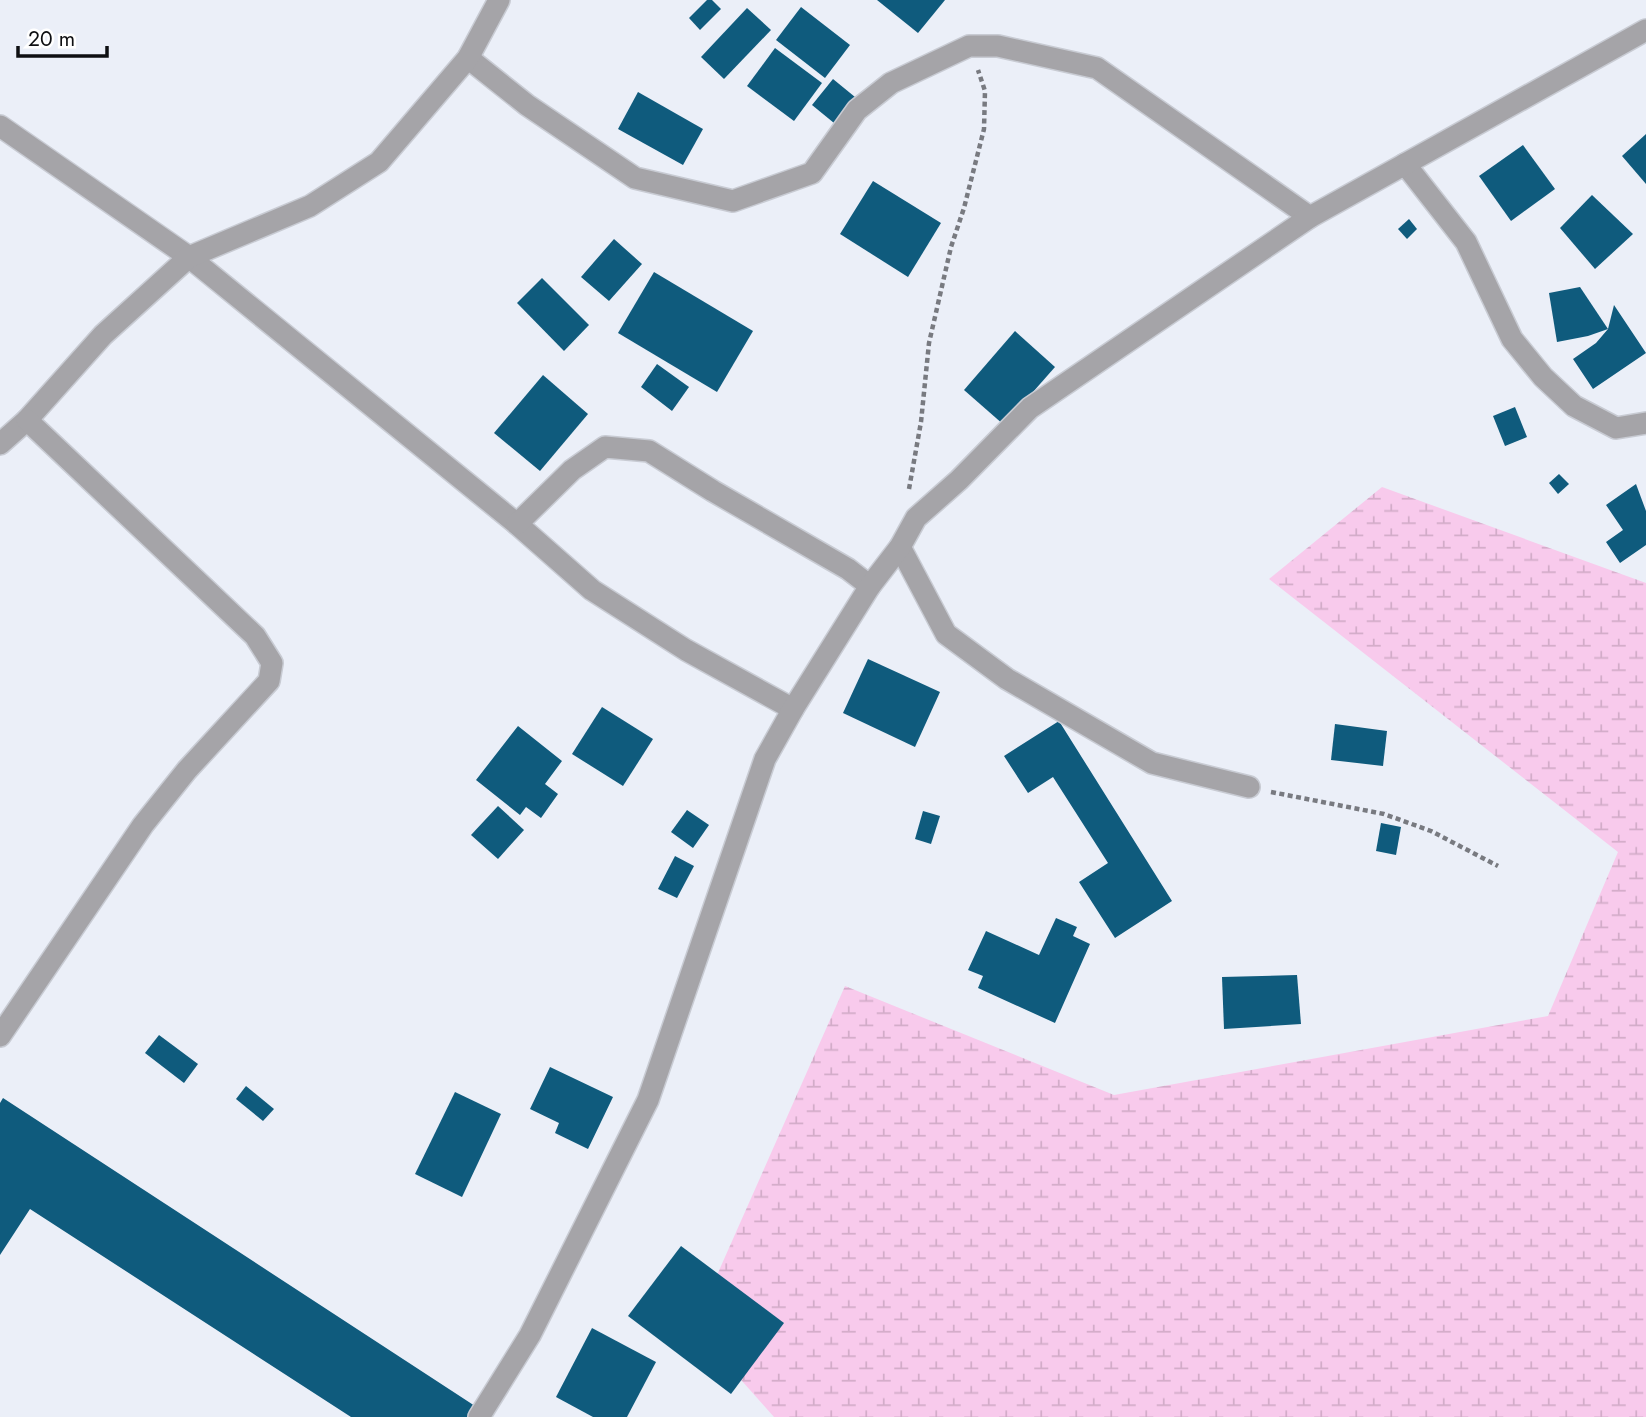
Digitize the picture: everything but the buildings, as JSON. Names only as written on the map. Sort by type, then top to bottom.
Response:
[{"type":"street","points":[[0,444],[27,419],[103,335],[189,257],[310,206],[379,162],[468,58],[499,0]]},
{"type":"street","points":[[479,1417],[530,1335],[648,1100],[765,759],[870,586],[900,547],[916,518],[959,480],[1030,408],[1310,217],[1646,30]]},
{"type":"street","points":[[468,58],[527,105],[635,178],[733,201],[812,173],[857,110],[891,83],[970,47],[998,46],[1097,68],[1310,217]]},
{"type":"street","points":[[0,127],[189,257],[517,524],[592,590],[686,650],[793,709]]},
{"type":"street","points":[[1405,164],[1466,242],[1512,339],[1543,377],[1574,406],[1616,428],[1646,423]]},
{"type":"street","points":[[0,1037],[143,825],[187,770],[269,681],[272,663],[255,636],[27,419]]},
{"type":"street","points":[[517,524],[572,470],[605,447],[649,451],[848,569],[870,586]]},
{"type":"street","points":[[900,547],[946,634],[1007,679],[1152,763],[1249,787]]},
{"type":"path","points":[[908,497],[929,343],[951,247],[984,129],[985,91],[970,47]]},
{"type":"path","points":[[1249,787],[1384,814],[1431,831],[1498,866]]},
{"type":"green space","points":[[1382,487],[1646,583],[1646,1417],[774,1417],[694,1327],[845,986],[1114,1095],[1548,1016],[1618,852],[1269,579]]}]
